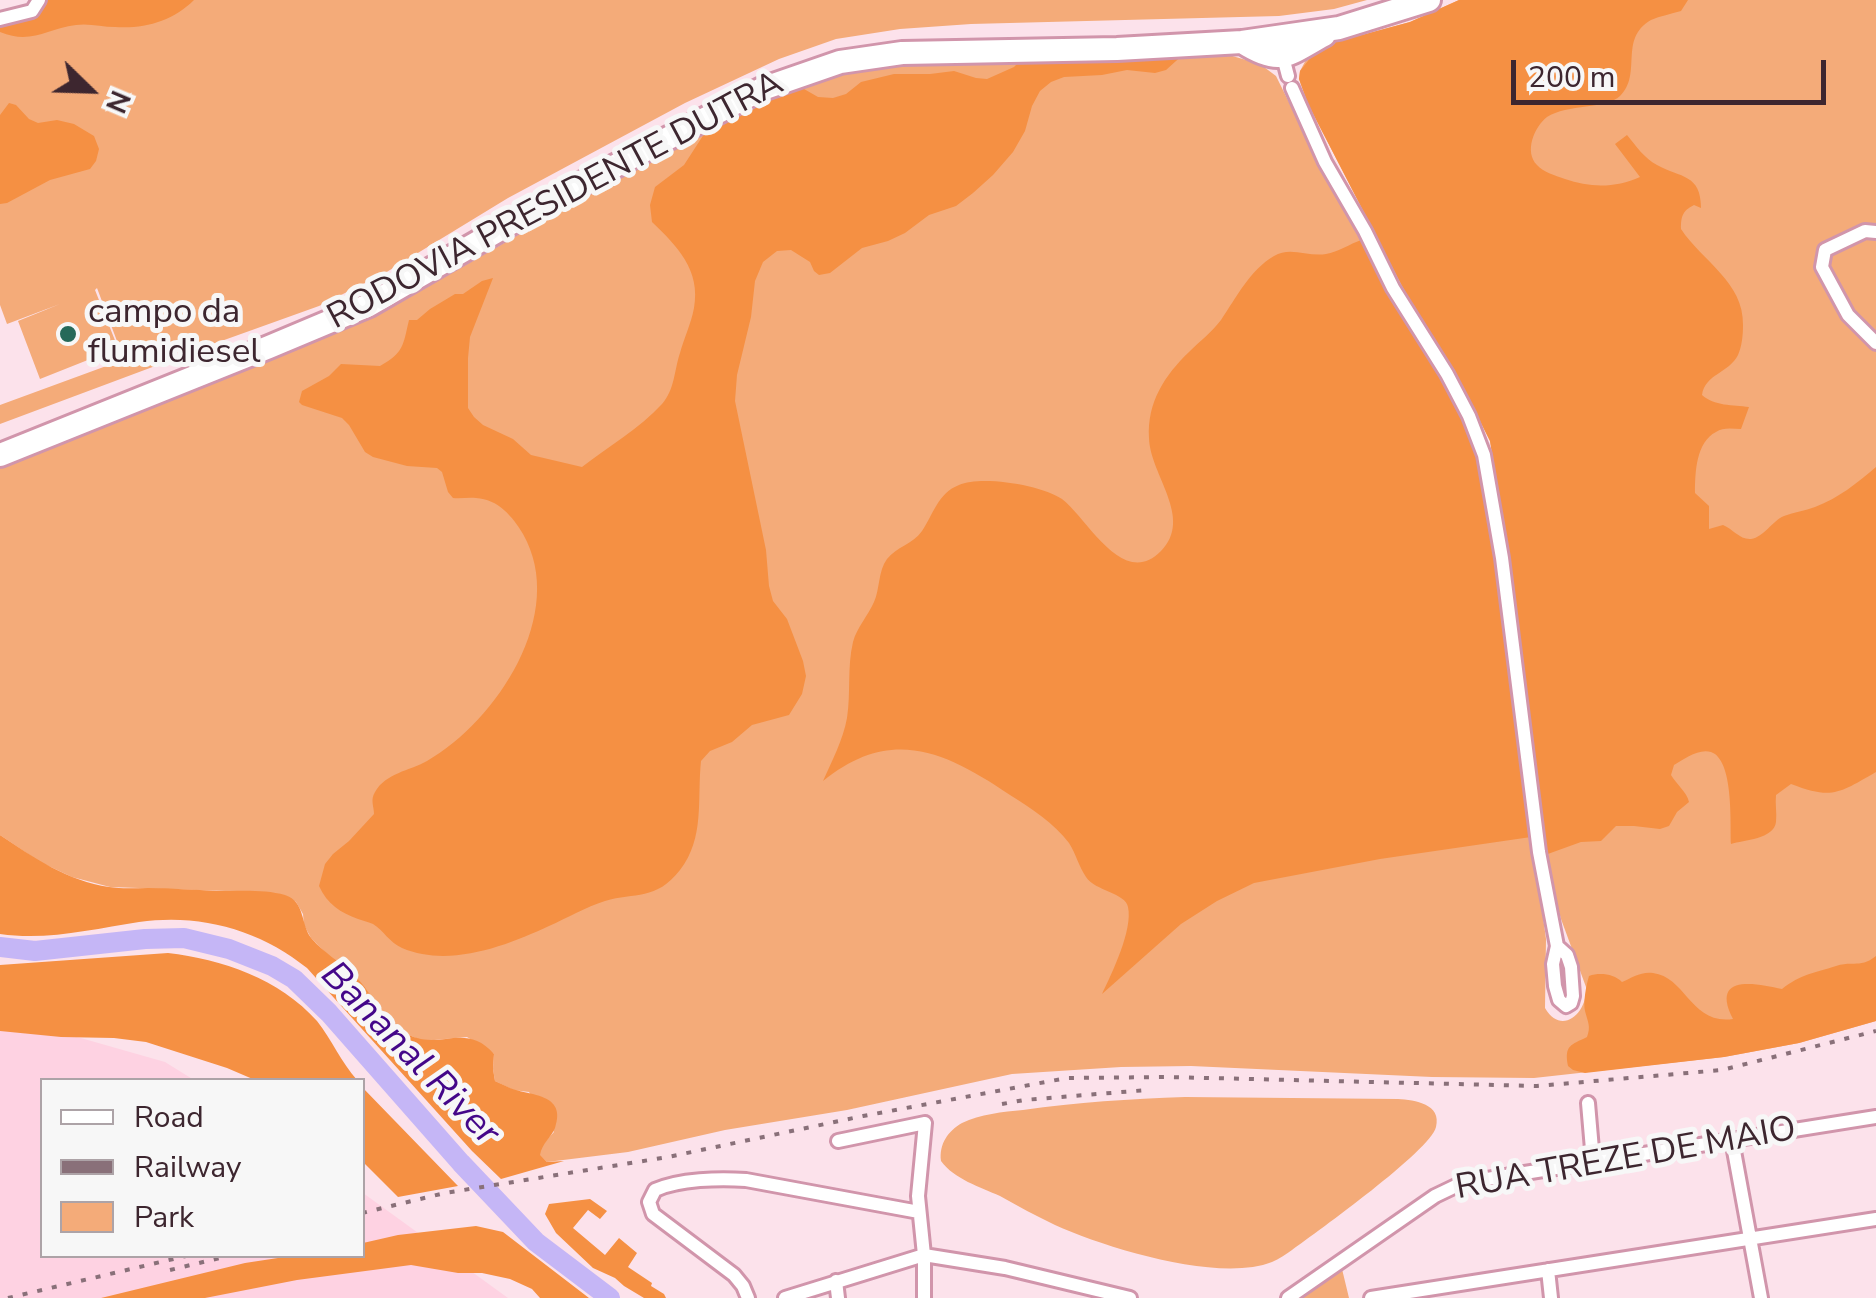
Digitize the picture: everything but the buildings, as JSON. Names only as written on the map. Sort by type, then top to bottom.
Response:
[{"type":"highway","name":"RODOVIA PRESIDENTE DUTRA","points":[[0,438],[334,308],[711,98],[776,68],[828,50],[892,41],[1241,30],[1310,20],[1387,0]]},
{"type":"highway","name":"RODOVIA PRESIDENTE DUTRA","points":[[0,455],[369,305],[689,126],[762,89],[810,71],[871,56],[902,53],[1098,50],[1242,42],[1338,28],[1429,0]]},
{"type":"highway","points":[[1242,42],[1288,73],[1338,28]]},
{"type":"street","points":[[0,19],[34,9],[39,0]]},
{"type":"street","points":[[1288,73],[1325,162],[1393,288],[1448,374],[1484,455],[1502,558],[1539,852],[1556,946]]},
{"type":"street","points":[[1876,232],[1865,231],[1825,250],[1822,267],[1848,315],[1876,343]]},
{"type":"street","points":[[1588,1103],[1592,1161]]},
{"type":"street","name":"RUA TREZE DE MAIO","points":[[1288,1298],[1450,1188],[1592,1161],[1876,1117]]},
{"type":"street","points":[[838,1141],[925,1123],[918,1196],[924,1298]]},
{"type":"street","points":[[1732,1140],[1761,1298]]},
{"type":"street","points":[[748,1298],[734,1275],[653,1214],[649,1202],[655,1190],[720,1179],[746,1180],[920,1212]]},
{"type":"street","points":[[1371,1298],[1876,1219]]},
{"type":"street","points":[[784,1298],[924,1255],[1005,1268],[1130,1298]]},
{"type":"street","points":[[1548,1270],[1551,1298]]},
{"type":"street","points":[[836,1281],[838,1298]]},
{"type":"shaded area","points":[[45,0],[194,0],[168,18],[148,25],[81,25],[30,37],[0,32],[0,25],[35,16]]},
{"type":"shaded area","points":[[1459,0],[1688,0],[1681,11],[1651,20],[1641,28],[1635,37],[1630,78],[1620,96],[1606,103],[1555,113],[1542,121],[1532,140],[1533,160],[1546,172],[1574,182],[1603,186],[1622,183],[1640,177],[1615,144],[1627,135],[1648,159],[1688,179],[1698,189],[1701,208],[1694,205],[1687,210],[1681,229],[1737,296],[1743,325],[1738,355],[1708,382],[1702,395],[1718,403],[1749,407],[1741,429],[1719,430],[1701,450],[1695,493],[1709,506],[1709,529],[1723,525],[1743,538],[1756,538],[1784,516],[1840,495],[1876,467],[1876,772],[1835,792],[1817,792],[1791,784],[1776,795],[1774,828],[1758,838],[1731,844],[1724,767],[1711,752],[1702,752],[1674,765],[1671,775],[1689,802],[1669,826],[1616,826],[1601,841],[1581,842],[1545,855],[1508,550],[1490,441],[1467,395],[1418,317],[1308,104],[1299,79],[1300,71],[1325,45],[1410,22]]},
{"type":"shaded area","points":[[1186,52],[1166,70],[1155,73],[1127,70],[1051,82],[1040,91],[1013,152],[973,193],[956,206],[929,215],[905,233],[862,248],[830,273],[819,275],[810,262],[791,250],[777,251],[763,262],[755,281],[735,401],[766,550],[769,586],[773,601],[787,619],[806,676],[802,694],[789,715],[752,725],[701,761],[697,831],[688,858],[671,880],[645,894],[598,903],[514,941],[458,955],[420,954],[402,948],[373,924],[330,903],[319,886],[325,864],[374,814],[373,798],[380,786],[392,776],[427,761],[478,720],[518,662],[531,630],[537,597],[535,565],[523,534],[504,510],[484,499],[453,498],[437,468],[407,466],[373,457],[365,452],[342,418],[302,405],[302,391],[329,376],[341,364],[380,366],[401,348],[409,320],[417,320],[455,294],[463,294],[493,278],[470,337],[468,408],[483,425],[513,439],[531,455],[582,467],[653,413],[672,386],[694,308],[694,282],[678,250],[652,222],[650,205],[655,187],[684,165],[706,131],[797,85],[818,97],[833,98],[861,82],[894,74],[954,71],[987,79],[1022,59]]},
{"type":"shaded area","points":[[9,103],[38,123],[57,120],[74,124],[94,136],[99,149],[96,161],[90,169],[50,180],[0,204],[0,115]]},
{"type":"shaded area","points":[[1361,240],[1457,407],[1480,462],[1502,601],[1531,837],[1380,859],[1254,883],[1181,924],[1102,994],[1125,939],[1128,907],[1122,898],[1090,882],[1069,843],[1042,816],[963,767],[918,751],[872,754],[823,781],[847,718],[855,637],[874,602],[887,559],[918,535],[946,493],[969,482],[1011,483],[1053,494],[1107,547],[1133,562],[1147,561],[1161,551],[1170,538],[1172,510],[1151,452],[1149,425],[1154,401],[1165,380],[1217,324],[1265,262],[1286,252],[1330,253]]},
{"type":"shaded area","points":[[0,835],[52,867],[94,884],[260,891],[292,898],[312,939],[353,974],[395,1025],[427,1040],[461,1038],[483,1044],[494,1054],[495,1081],[551,1102],[556,1108],[555,1128],[540,1155],[547,1162],[564,1161],[501,1179],[307,968],[249,934],[207,923],[162,920],[53,935],[0,934]]},
{"type":"shaded area","points":[[168,953],[229,966],[268,983],[302,1006],[317,1021],[355,1078],[250,1078],[146,1042],[0,1031],[0,965]]},
{"type":"shaded area","points":[[1876,956],[1876,1021],[1799,1043],[1724,1057],[1585,1073],[1568,1066],[1568,1050],[1588,1033],[1584,1004],[1589,976],[1607,975],[1622,982],[1641,974],[1664,976],[1707,1015],[1733,1019],[1727,1005],[1731,988],[1749,984],[1782,989],[1808,974]]},
{"type":"shaded area","points":[[0,1015],[165,1062],[191,1078],[40,1078],[40,1258],[365,1258],[365,1194],[508,1298],[0,1298]]},
{"type":"shaded area","points":[[365,1090],[458,1186],[398,1197],[365,1164]]},
{"type":"shaded area","points":[[590,1199],[607,1211],[600,1219],[588,1210],[573,1228],[605,1255],[619,1238],[637,1253],[628,1267],[666,1298],[644,1298],[593,1268],[556,1233],[545,1214],[549,1204]]},
{"type":"shaded area","points":[[476,1226],[503,1232],[589,1298],[540,1298],[532,1289],[510,1279],[411,1265],[297,1280],[205,1298],[101,1298],[278,1258],[365,1258],[365,1243]]},
{"type":"green space","points":[[45,0],[1367,0],[1279,16],[971,24],[836,39],[779,59],[685,103],[508,198],[385,273],[319,306],[188,353],[141,351],[123,357],[97,288],[118,348],[40,379],[18,321],[60,304],[7,324],[0,305],[0,25],[35,16]]},
{"type":"green space","points":[[1459,0],[1876,0],[1876,1021],[1799,1043],[1724,1057],[1534,1078],[1191,1066],[1012,1074],[628,1152],[547,1162],[538,1154],[554,1132],[529,1092],[513,1090],[495,1081],[494,1054],[467,1037],[423,1041],[404,1033],[311,938],[296,902],[286,896],[110,887],[72,877],[40,862],[0,835],[0,463],[389,309],[768,97],[800,86],[898,64],[1222,53],[1260,64],[1276,76],[1402,316],[1457,407],[1516,719],[1546,939],[1545,1008],[1559,1020],[1573,1018],[1583,1005],[1586,987],[1546,865],[1508,550],[1490,441],[1467,395],[1418,317],[1308,104],[1299,79],[1307,58],[1325,45],[1410,22]]},
{"type":"green space","points":[[139,354],[182,356],[0,424],[0,405]]},
{"type":"green space","points":[[1185,1097],[1405,1100],[1431,1108],[1437,1119],[1436,1127],[1415,1154],[1347,1209],[1280,1258],[1250,1267],[1193,1266],[1103,1243],[1055,1225],[968,1182],[941,1161],[941,1149],[949,1134],[976,1117],[1083,1103]]},
{"type":"green space","points":[[1342,1269],[1349,1298],[1300,1298]]},
{"type":"waterway","name":"Bananal River","points":[[0,947],[35,951],[184,938],[229,949],[272,966],[294,979],[329,1013],[536,1242],[610,1298]]},
{"type":"railway","points":[[365,1212],[445,1193],[668,1157],[1067,1078],[1537,1086],[1722,1070],[1876,1031]]},
{"type":"railway","points":[[1002,1104],[1147,1090]]},
{"type":"railway","points":[[8,1298],[178,1258]]},
{"type":"railway","points":[[170,1270],[220,1258]]},
{"type":"place","name":"campo da flumidiesel","points":[[68,334]]}]
